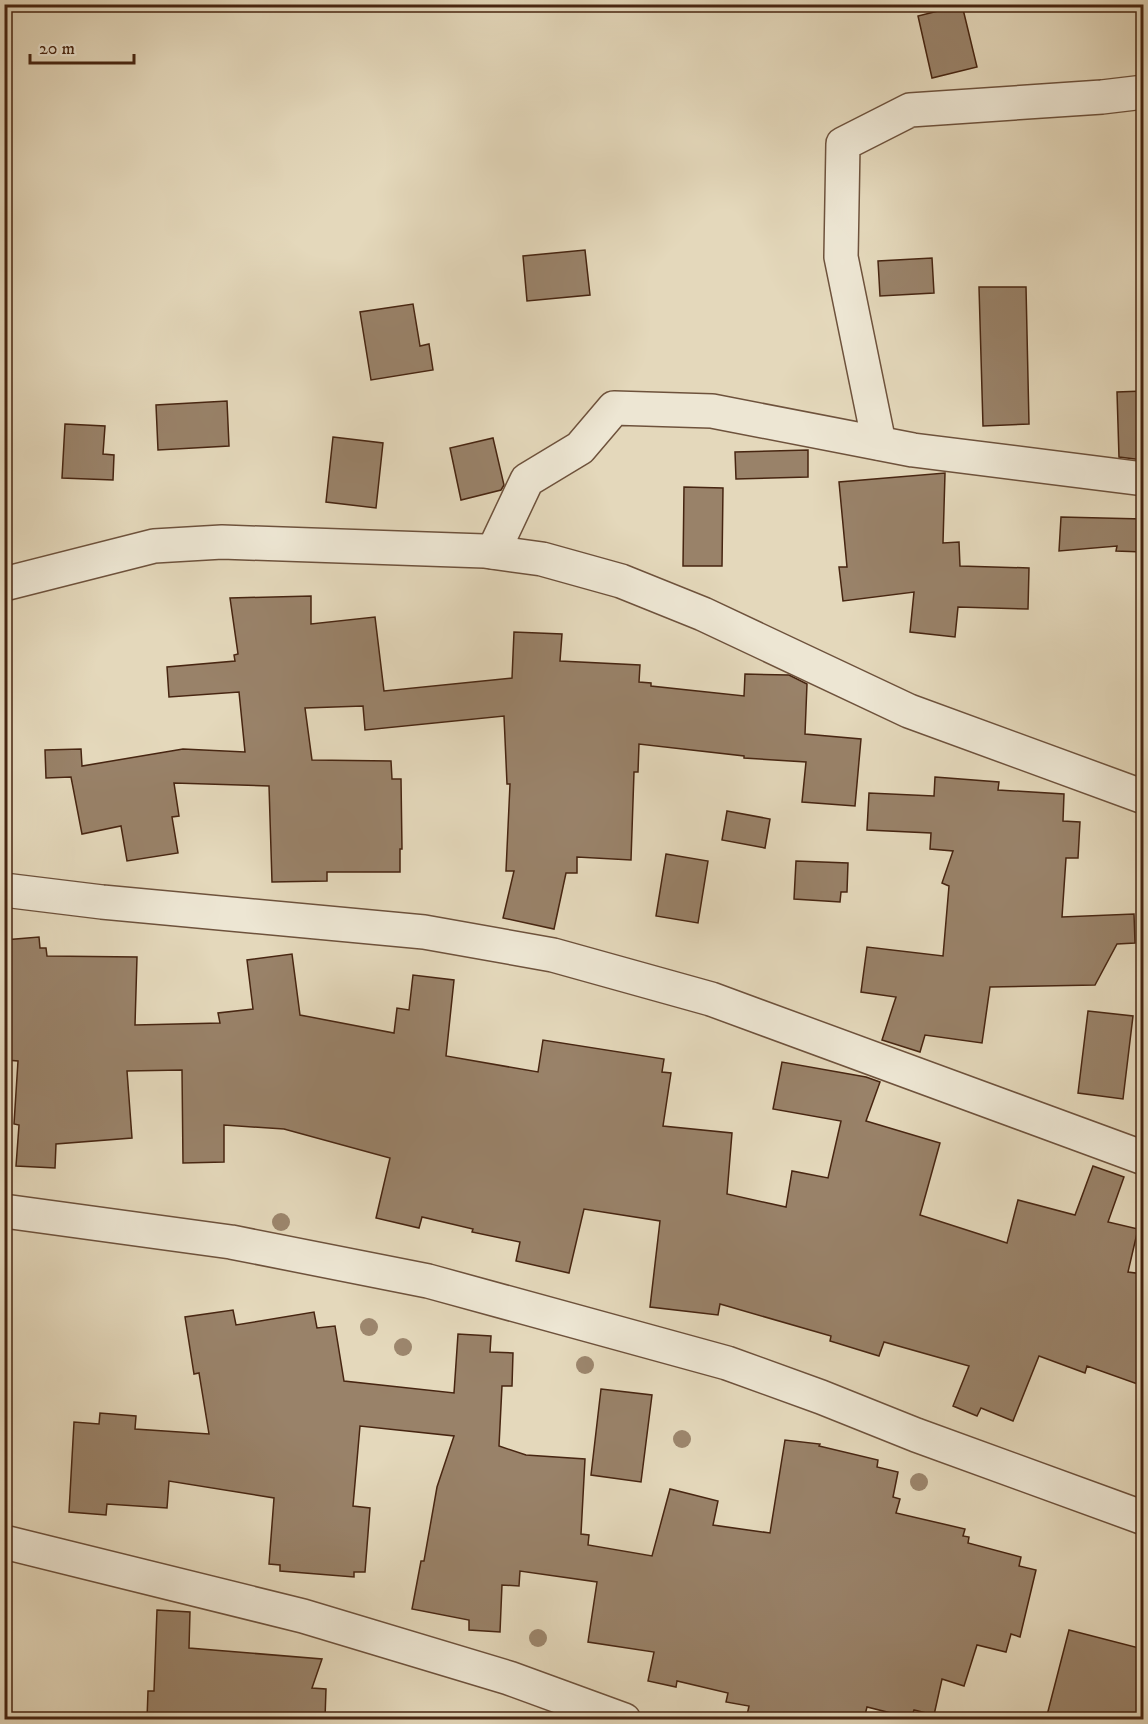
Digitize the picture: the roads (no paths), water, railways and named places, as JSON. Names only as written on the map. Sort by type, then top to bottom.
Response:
[{"type":"street","points":[[879,443],[841,257],[843,144],[910,110],[1102,98],[1143,92]]},
{"type":"street","points":[[493,552],[527,480],[580,448],[614,408],[712,411],[924,451],[1143,479]]},
{"type":"street","points":[[4,584],[154,546],[177,544],[222,542],[493,552],[542,558],[621,581],[703,614],[909,711],[1143,797]]},
{"type":"street","points":[[4,890],[102,902],[424,932],[553,955],[711,999],[1143,1158]]},
{"type":"street","points":[[4,1211],[231,1242],[428,1281],[727,1363],[1143,1518]]},
{"type":"street","points":[[4,1542],[303,1616],[510,1678],[624,1719]]}]
